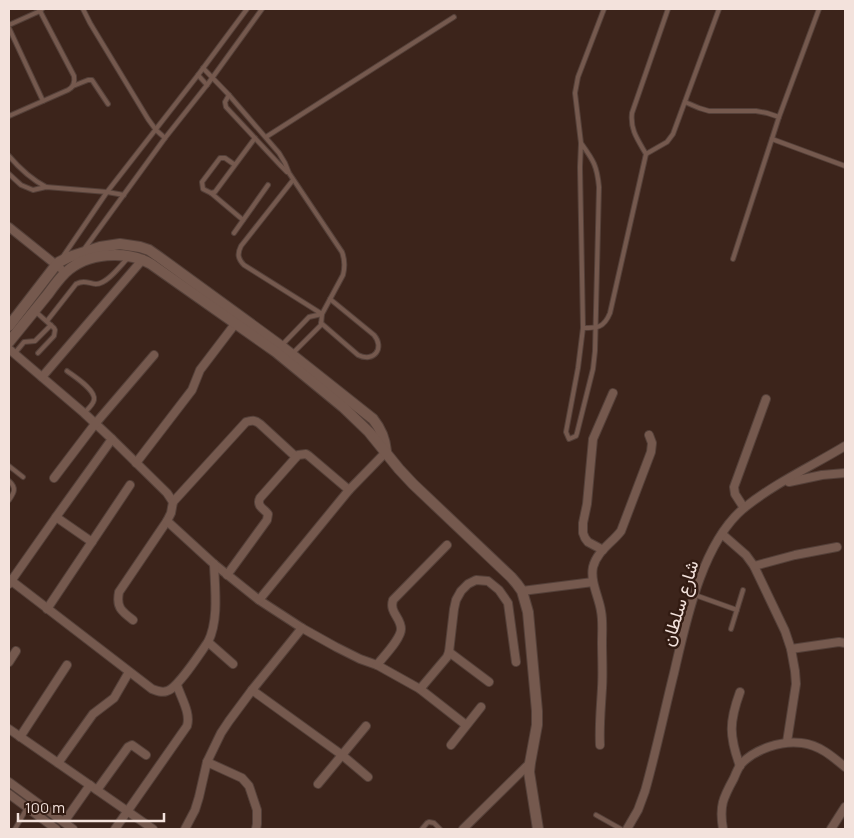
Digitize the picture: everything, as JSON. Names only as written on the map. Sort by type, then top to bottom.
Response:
[{"type":"street","points":[[9,227],[66,272]]},
{"type":"street","points":[[9,326],[58,264],[69,256],[100,246],[120,244],[140,247],[149,250],[278,349],[370,432],[413,484],[511,576],[522,591],[528,612],[537,711],[537,725],[530,763],[530,782],[538,829]]},
{"type":"street","points":[[9,342],[66,272],[96,257],[108,255],[130,256],[143,259],[235,324],[291,355],[373,420],[382,432],[386,452]]},
{"type":"street","points":[[42,377],[143,259]]},
{"type":"street","points":[[136,463],[192,390],[200,370],[235,324]]},
{"type":"street","points":[[12,351],[112,439],[167,493],[173,502]]},
{"type":"street","points":[[54,478],[94,424],[154,355]]},
{"type":"street","points":[[603,550],[588,542],[582,528],[587,504],[593,438],[613,393]]},
{"type":"street","points":[[744,508],[735,494],[734,487],[766,399]]},
{"type":"street","points":[[133,620],[120,608],[117,600],[120,592],[167,521],[173,502],[246,422],[256,421],[296,458]]},
{"type":"street","points":[[600,745],[602,620],[600,604],[593,582],[593,570],[595,561],[621,531],[651,452],[652,443],[649,434]]},
{"type":"street","points":[[112,439],[10,581],[152,689],[161,692],[170,691],[177,685],[208,642],[214,628],[214,564]]},
{"type":"street","name":"شارع سلطان","points":[[627,829],[638,810],[645,792],[683,634],[708,556],[728,525],[744,508],[778,485],[845,448]]},
{"type":"street","points":[[258,600],[349,490],[386,452]]},
{"type":"street","points":[[227,575],[267,520],[268,514],[260,505],[259,500],[298,455],[306,454],[349,490]]},
{"type":"street","points":[[778,485],[815,476],[845,473]]},
{"type":"street","points":[[47,609],[130,485]]},
{"type":"street","points":[[56,516],[92,542]]},
{"type":"street","points":[[167,521],[214,564],[258,600],[302,628],[349,654],[377,665],[420,689],[466,725]]},
{"type":"street","points":[[722,534],[746,555],[754,566],[785,631],[791,649],[796,684],[787,742]]},
{"type":"street","points":[[377,665],[400,634],[400,625],[392,609],[393,600],[448,545]]},
{"type":"street","points":[[754,566],[795,555],[837,547]]},
{"type":"street","points":[[420,689],[444,661],[449,652],[456,600],[461,590],[476,580],[488,582],[499,590],[508,603],[516,662]]},
{"type":"street","points":[[522,591],[593,582]]},
{"type":"street","points":[[185,829],[197,803],[207,762],[221,733],[228,721],[302,628]]},
{"type":"street","points":[[208,642],[234,664]]},
{"type":"street","points":[[791,649],[839,642],[845,643]]},
{"type":"street","points":[[9,662],[16,651]]},
{"type":"street","points":[[449,652],[488,682]]},
{"type":"street","points":[[20,736],[67,665]]},
{"type":"street","points":[[58,763],[93,714],[114,698],[129,672]]},
{"type":"street","points":[[115,829],[187,726],[188,714],[177,685]]},
{"type":"street","points":[[252,690],[342,755],[368,777]]},
{"type":"street","points":[[740,692],[731,724],[732,741],[740,766]]},
{"type":"street","points":[[451,745],[481,707]]},
{"type":"street","points":[[318,784],[366,726]]},
{"type":"street","points":[[9,729],[153,829]]},
{"type":"street","points":[[723,829],[721,809],[726,792],[740,766],[757,753],[787,742],[801,743],[831,755],[845,767]]},
{"type":"street","points":[[97,790],[128,747],[132,745],[146,754]]},
{"type":"street","points":[[207,762],[242,778],[249,786],[257,810],[256,829]]},
{"type":"street","points":[[463,829],[530,763]]},
{"type":"street","points":[[9,782],[73,829]]},
{"type":"street","points":[[64,822],[90,785]]},
{"type":"street","points":[[9,794],[54,829]]},
{"type":"street","points":[[831,829],[845,807]]},
{"type":"lane","points":[[83,9],[156,130],[165,138]]},
{"type":"lane","points":[[58,264],[106,192],[198,76],[247,9]]},
{"type":"lane","points":[[84,251],[165,138],[207,85],[262,9]]},
{"type":"lane","points":[[581,143],[594,162],[598,174],[596,328],[593,369],[576,436],[569,439],[566,432],[578,368],[583,328],[581,143],[575,93],[578,77],[604,9]]},
{"type":"lane","points":[[583,328],[596,328],[602,325],[606,322],[610,313],[646,154],[634,132],[631,122],[632,113],[668,9]]},
{"type":"lane","points":[[646,154],[667,142],[673,134],[719,9]]},
{"type":"lane","points":[[733,259],[779,117],[819,9]]},
{"type":"lane","points":[[43,101],[9,27],[41,10],[74,76],[75,82],[73,86]]},
{"type":"lane","points":[[266,137],[454,17]]},
{"type":"lane","points":[[203,68],[230,95],[266,137],[282,158],[288,173]]},
{"type":"lane","points":[[198,76],[207,85]]},
{"type":"lane","points":[[9,115],[88,80],[92,80],[108,104]]},
{"type":"lane","points":[[230,95],[226,99],[226,107],[288,173],[342,252],[344,258],[343,275],[322,314],[322,323],[291,355]]},
{"type":"lane","points":[[685,102],[709,111],[756,111],[779,117]]},
{"type":"lane","points":[[163,121],[172,129]]},
{"type":"lane","points":[[211,193],[215,192],[255,138]]},
{"type":"lane","points":[[772,139],[845,166]]},
{"type":"lane","points":[[9,156],[24,173],[46,187]]},
{"type":"lane","points":[[235,165],[225,158],[219,159],[202,182],[203,189],[211,193],[243,220]]},
{"type":"lane","points":[[9,174],[26,188],[40,189],[46,187],[124,194]]},
{"type":"lane","points":[[293,180],[241,246],[238,256],[244,265],[322,314]]},
{"type":"lane","points":[[234,233],[268,186]]},
{"type":"lane","points":[[47,321],[76,284],[86,281],[96,284],[105,281],[130,256]]},
{"type":"lane","points":[[322,323],[358,356],[370,358],[378,350],[378,339],[330,299]]},
{"type":"lane","points":[[34,311],[54,328],[55,333],[38,353]]},
{"type":"lane","points":[[278,349],[309,317],[322,314]]},
{"type":"lane","points":[[12,351],[24,342],[35,341],[51,325]]},
{"type":"lane","points":[[68,371],[90,389],[93,394],[94,399],[84,413]]},
{"type":"lane","points":[[9,466],[23,477]]},
{"type":"lane","points":[[9,481],[14,490],[14,494],[9,500]]},
{"type":"lane","points":[[731,629],[743,590]]},
{"type":"lane","points":[[695,595],[737,610]]},
{"type":"lane","points":[[15,829],[27,808]]},
{"type":"lane","points":[[596,815],[621,829]]},
{"type":"lane","points":[[422,829],[429,822],[434,823],[440,829]]}]
